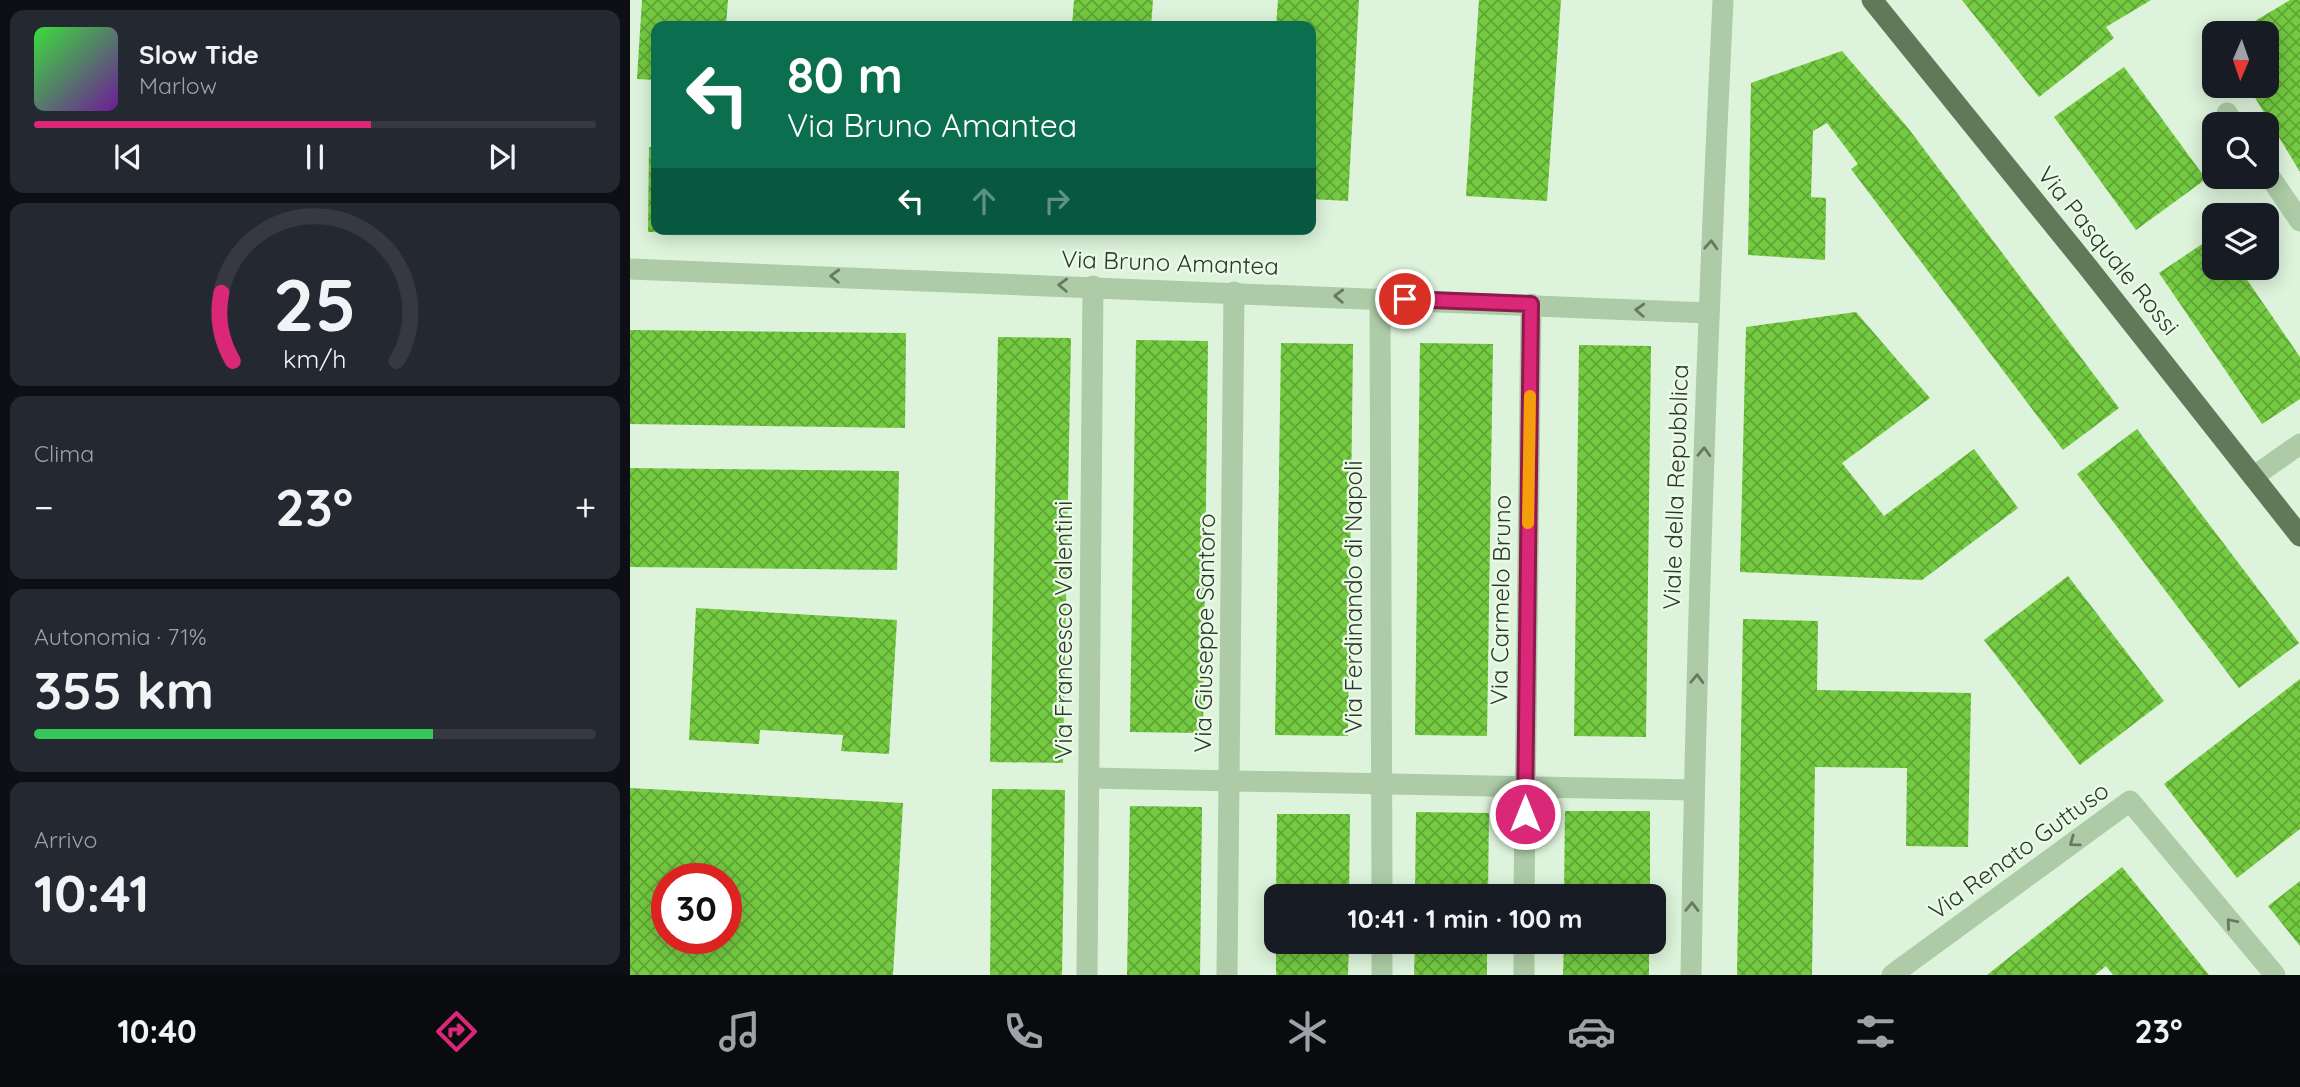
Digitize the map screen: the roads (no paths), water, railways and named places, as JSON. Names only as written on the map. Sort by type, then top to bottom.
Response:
[{"type":"main road","name":"Via Pasquale Rossi","points":[[1872,0],[2087,266],[2300,537]]},
{"type":"street","name":"Viale della Repubblica","points":[[1691,975],[1708,313],[1723,0]]},
{"type":"street","points":[[2278,189],[2300,221]]},
{"type":"street","name":"Via Bruno Amantea","points":[[630,269],[1708,313]]},
{"type":"street","name":"Via Francesco Valentini","points":[[1087,975],[1093,286]]},
{"type":"street","name":"Via Giuseppe Santoro","points":[[1227,975],[1234,292]]},
{"type":"street","name":"Via Ferdinando di Napoli","points":[[1380,298],[1382,884]]},
{"type":"street","name":"Via Carmelo Bruno","points":[[1524,884],[1531,304]]},
{"type":"street","points":[[2253,477],[2300,444]]},
{"type":"street","points":[[1089,778],[1694,790]]},
{"type":"street","name":"Via Renato Guttuso","points":[[1892,975],[2130,801],[2275,975]]},
{"type":"street","points":[[1382,954],[1382,975]]},
{"type":"street","points":[[1524,954],[1524,975]]}]
